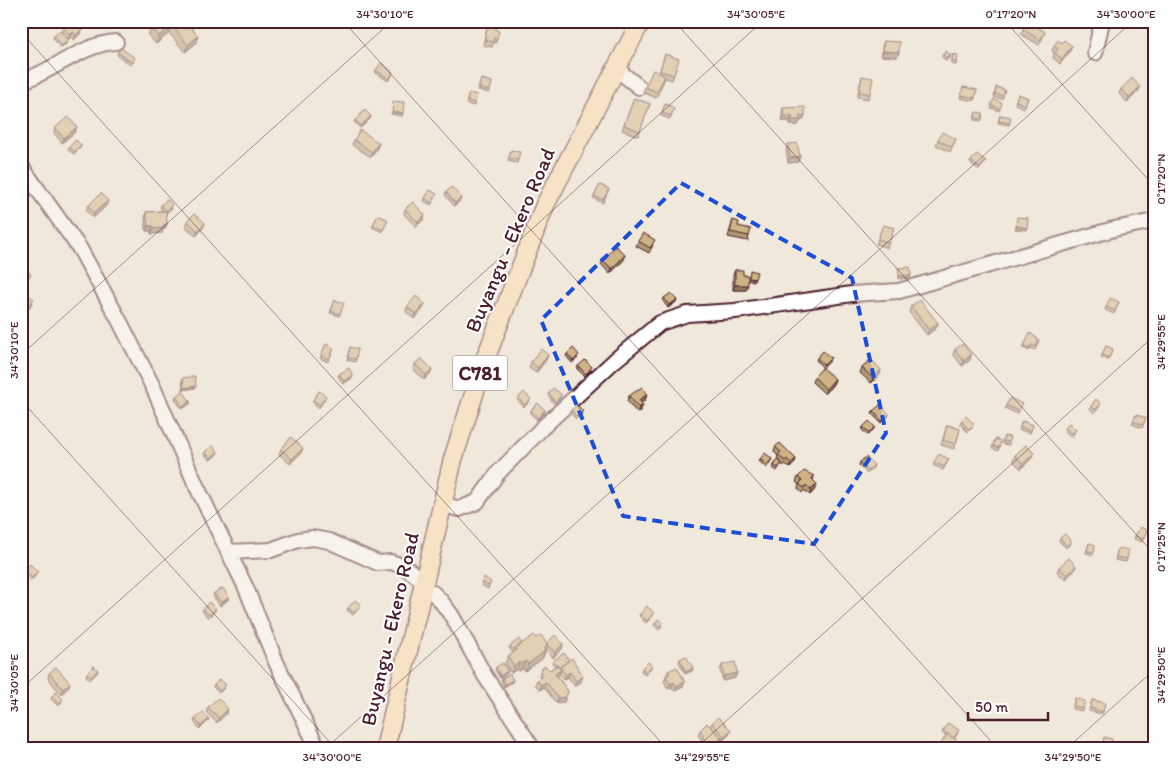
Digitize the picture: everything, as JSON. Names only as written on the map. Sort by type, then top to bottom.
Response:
[{"type":"main road","name":"Buyangu - Ekero Road","points":[[385,749],[422,585],[464,419],[515,276],[545,205],[641,21]]},
{"type":"street","points":[[1095,53],[1102,21]]},
{"type":"street","points":[[21,82],[51,70],[94,45],[116,42]]},
{"type":"street","points":[[616,68],[639,87]]},
{"type":"street","points":[[21,166],[80,249],[102,287],[153,387],[196,486],[246,588],[280,670],[318,749]]},
{"type":"street","points":[[442,504],[459,509],[477,502],[498,473],[542,428],[660,323],[687,314],[736,311],[852,294],[899,291],[1114,229],[1154,221]]},
{"type":"street","points":[[228,552],[271,550],[298,540],[313,538],[329,541],[378,563],[391,562],[404,567],[436,596],[452,616],[485,676],[533,749]]},
{"type":"highlighted area","points":[[681,183],[852,278],[886,433],[814,544],[623,516],[541,320]]},
{"type":"building","points":[[69,21],[79,21],[82,24],[79,26],[82,29],[76,35],[73,32],[70,35],[63,27]]},
{"type":"building","points":[[159,21],[186,21],[198,36],[188,45],[172,25],[159,36],[151,28]]},
{"type":"building","points":[[1027,21],[1039,21],[1036,26],[1045,32],[1040,40],[1023,29]]},
{"type":"building","points":[[487,26],[496,27],[496,30],[499,31],[497,38],[494,37],[494,42],[485,40]]},
{"type":"building","points":[[60,31],[68,40],[62,46],[54,36]]},
{"type":"building","points":[[1058,40],[1062,43],[1064,40],[1072,46],[1062,59],[1055,53],[1058,49],[1054,46]]},
{"type":"building","points":[[884,41],[900,42],[899,52],[883,51]]},
{"type":"building","points":[[121,48],[135,58],[132,63],[118,52]]},
{"type":"building","points":[[946,51],[951,55],[947,59],[943,54]]},
{"type":"building","points":[[665,54],[679,59],[674,75],[660,71]]},
{"type":"building","points":[[953,54],[958,55],[957,62],[952,61]]},
{"type":"building","points":[[381,63],[393,72],[389,79],[376,70]]},
{"type":"building","points":[[653,70],[665,76],[657,92],[645,87]]},
{"type":"building","points":[[862,76],[873,78],[870,94],[859,92]]},
{"type":"building","points":[[1132,78],[1140,87],[1129,97],[1121,89]]},
{"type":"building","points":[[481,79],[492,82],[490,91],[479,88]]},
{"type":"building","points":[[963,87],[977,90],[975,98],[961,95]]},
{"type":"building","points":[[996,87],[1005,90],[1003,96],[995,94]]},
{"type":"building","points":[[469,93],[477,95],[475,103],[467,101]]},
{"type":"building","points":[[1018,94],[1028,98],[1025,105],[1016,101]]},
{"type":"building","points":[[634,98],[650,104],[640,131],[624,125]]},
{"type":"building","points":[[994,99],[1002,103],[1000,109],[991,105]]},
{"type":"building","points":[[393,101],[404,102],[403,113],[392,112]]},
{"type":"building","points":[[665,104],[674,108],[671,116],[662,113]]},
{"type":"building","points":[[805,107],[805,115],[800,116],[800,120],[792,120],[792,116],[784,116],[783,108]]},
{"type":"building","points":[[365,110],[371,116],[361,126],[355,120]]},
{"type":"building","points":[[976,112],[983,113],[982,119],[975,118]]},
{"type":"building","points":[[1000,115],[1011,117],[1010,123],[999,121]]},
{"type":"building","points":[[68,117],[77,127],[64,138],[55,128]]},
{"type":"building","points":[[360,130],[379,143],[372,152],[354,140]]},
{"type":"building","points":[[942,132],[956,139],[952,147],[938,140]]},
{"type":"building","points":[[76,140],[81,145],[75,152],[69,147]]},
{"type":"building","points":[[797,143],[800,156],[790,158],[788,144]]},
{"type":"building","points":[[511,150],[520,152],[518,160],[509,158]]},
{"type":"building","points":[[977,154],[986,161],[979,168],[971,161]]},
{"type":"building","points":[[600,185],[609,189],[603,200],[594,196]]},
{"type":"building","points":[[452,187],[461,198],[455,203],[446,192]]},
{"type":"building","points":[[430,190],[437,194],[432,203],[425,198]]},
{"type":"building","points":[[101,193],[108,201],[94,213],[88,206]]},
{"type":"building","points":[[167,199],[172,205],[167,211],[161,205]]},
{"type":"building","points":[[413,202],[425,215],[418,222],[405,209]]},
{"type":"building","points":[[166,211],[167,224],[163,225],[164,228],[153,229],[153,226],[148,226],[146,212]]},
{"type":"building","points":[[194,214],[205,223],[198,231],[187,221]]},
{"type":"building","points":[[378,215],[388,220],[383,230],[373,225]]},
{"type":"building","points":[[1017,217],[1028,218],[1027,228],[1016,226]]},
{"type":"building","points":[[733,220],[739,222],[738,226],[751,229],[749,236],[730,232]]},
{"type":"building","points":[[883,225],[894,228],[889,243],[878,239]]},
{"type":"building","points":[[643,233],[655,240],[650,248],[638,241]]},
{"type":"building","points":[[616,246],[625,255],[612,269],[602,259]]},
{"type":"building","points":[[910,267],[911,275],[899,276],[898,268]]},
{"type":"building","points":[[25,269],[31,274],[25,281],[21,278],[21,273]]},
{"type":"building","points":[[735,270],[743,270],[743,275],[748,275],[748,285],[735,285]]},
{"type":"building","points":[[750,270],[757,272],[755,279],[749,278]]},
{"type":"building","points":[[671,293],[677,300],[669,305],[664,298]]},
{"type":"building","points":[[28,295],[34,299],[27,308],[21,303]]},
{"type":"building","points":[[416,296],[425,304],[416,314],[407,307]]},
{"type":"building","points":[[1110,298],[1119,302],[1115,311],[1106,307]]},
{"type":"building","points":[[335,300],[344,303],[340,314],[331,311]]},
{"type":"building","points":[[920,300],[938,323],[929,330],[911,306]]},
{"type":"building","points":[[1154,308],[1154,316],[1149,313]]},
{"type":"building","points":[[1030,333],[1039,340],[1036,347],[1031,345],[1030,348],[1024,346]]},
{"type":"building","points":[[326,344],[334,348],[329,359],[321,355]]},
{"type":"building","points":[[963,344],[971,355],[964,361],[955,349]]},
{"type":"building","points":[[1106,346],[1113,349],[1109,358],[1102,355]]},
{"type":"building","points":[[350,347],[358,349],[356,359],[348,358]]},
{"type":"building","points":[[573,348],[579,355],[573,361],[567,354]]},
{"type":"building","points":[[541,349],[548,355],[538,368],[531,362]]},
{"type":"building","points":[[823,351],[831,358],[824,365],[817,358]]},
{"type":"building","points":[[421,358],[432,369],[426,375],[415,364]]},
{"type":"building","points":[[871,359],[881,370],[873,378],[862,368]]},
{"type":"building","points":[[585,360],[592,367],[586,374],[578,366]]},
{"type":"building","points":[[349,368],[353,376],[344,381],[339,374]]},
{"type":"building","points":[[822,368],[835,379],[826,389],[814,377]]},
{"type":"building","points":[[195,376],[196,386],[184,388],[183,378]]},
{"type":"building","points":[[642,387],[647,395],[639,400],[643,405],[639,408],[629,396]]},
{"type":"building","points":[[553,388],[562,395],[555,402],[549,393]]},
{"type":"building","points":[[183,391],[190,401],[183,407],[176,396]]},
{"type":"building","points":[[319,391],[326,396],[320,405],[313,400]]},
{"type":"building","points":[[524,392],[531,399],[525,405],[518,398]]},
{"type":"building","points":[[1010,398],[1022,404],[1018,411],[1006,405]]},
{"type":"building","points":[[1096,399],[1101,404],[1095,410],[1091,406]]},
{"type":"building","points":[[538,403],[545,410],[538,418],[531,410]]},
{"type":"building","points":[[577,405],[583,411],[577,417],[571,410]]},
{"type":"building","points":[[880,405],[889,414],[882,421],[873,411]]},
{"type":"building","points":[[1136,415],[1146,418],[1143,425],[1133,421]]},
{"type":"building","points":[[966,416],[974,424],[969,429],[961,421]]},
{"type":"building","points":[[869,421],[875,427],[869,433],[863,427]]},
{"type":"building","points":[[1022,421],[1033,425],[1031,431],[1020,427]]},
{"type":"building","points":[[1069,423],[1076,430],[1072,434],[1065,428]]},
{"type":"building","points":[[947,425],[960,429],[956,444],[943,440]]},
{"type":"building","points":[[1004,436],[1010,437],[1009,442],[1003,441]]},
{"type":"building","points":[[291,437],[303,448],[292,459],[281,449]]},
{"type":"building","points":[[995,439],[1001,441],[999,448],[993,446]]},
{"type":"building","points":[[780,443],[796,459],[791,463],[778,455],[781,452],[775,447]]},
{"type":"building","points":[[212,445],[218,452],[211,458],[205,452]]},
{"type":"building","points":[[1026,445],[1034,453],[1023,464],[1015,455]]},
{"type":"building","points":[[765,453],[772,459],[767,465],[760,459]]},
{"type":"building","points":[[939,454],[949,459],[944,467],[934,462]]},
{"type":"building","points":[[866,457],[874,465],[868,471],[860,462]]},
{"type":"building","points":[[778,460],[782,463],[778,468],[774,465]]},
{"type":"building","points":[[804,471],[814,476],[812,479],[817,484],[811,490],[806,485],[804,488],[799,484],[802,481],[798,477]]},
{"type":"building","points":[[1140,527],[1147,530],[1143,539],[1135,536]]},
{"type":"building","points":[[1065,534],[1071,541],[1067,546],[1060,538]]},
{"type":"building","points":[[1089,543],[1095,545],[1094,552],[1087,551]]},
{"type":"building","points":[[1118,548],[1129,550],[1127,559],[1116,557]]},
{"type":"building","points":[[1069,558],[1076,566],[1067,575],[1059,567]]},
{"type":"building","points":[[30,564],[38,572],[32,578],[24,570]]},
{"type":"building","points":[[484,577],[491,582],[489,586],[482,582]]},
{"type":"building","points":[[223,588],[229,597],[221,603],[214,593]]},
{"type":"building","points":[[355,600],[361,605],[354,613],[348,608]]},
{"type":"building","points":[[209,602],[216,609],[209,615],[203,609]]},
{"type":"building","points":[[647,606],[654,613],[647,621],[640,614]]},
{"type":"building","points":[[393,611],[399,613],[396,622],[390,620]]},
{"type":"building","points":[[658,619],[663,623],[659,627],[655,623]]},
{"type":"building","points":[[534,635],[536,638],[541,635],[547,644],[547,647],[544,649],[545,651],[528,664],[526,661],[514,666],[508,656],[517,650],[515,648]]},
{"type":"building","points":[[555,635],[563,644],[555,652],[546,644]]},
{"type":"building","points":[[519,639],[522,644],[514,650],[510,646]]},
{"type":"building","points":[[564,653],[569,660],[559,668],[553,661]]},
{"type":"building","points":[[686,656],[693,668],[686,672],[680,659]]},
{"type":"building","points":[[572,658],[583,676],[576,681],[570,672],[566,675],[560,667]]},
{"type":"building","points":[[648,662],[652,666],[646,672],[642,668]]},
{"type":"building","points":[[735,662],[737,673],[724,676],[722,665]]},
{"type":"building","points":[[503,663],[508,671],[500,676],[496,667]]},
{"type":"building","points":[[557,665],[561,670],[555,674],[568,691],[566,697],[558,698],[546,682],[541,685],[537,680],[543,675],[541,669],[545,666],[550,670]]},
{"type":"building","points":[[94,666],[98,670],[91,677],[87,673]]},
{"type":"building","points":[[56,667],[70,683],[63,689],[49,673]]},
{"type":"building","points":[[677,667],[685,682],[676,686],[674,682],[670,684],[666,676],[670,674],[668,671]]},
{"type":"building","points":[[510,674],[513,680],[505,684],[502,678]]},
{"type":"building","points":[[220,679],[226,685],[220,691],[214,685]]},
{"type":"building","points":[[56,692],[63,699],[59,704],[52,696]]},
{"type":"building","points":[[218,698],[228,709],[219,718],[208,707]]},
{"type":"building","points":[[1075,698],[1085,701],[1083,709],[1073,706]]},
{"type":"building","points":[[1092,700],[1105,703],[1103,712],[1090,708]]},
{"type":"building","points":[[203,712],[209,719],[201,726],[195,719]]},
{"type":"building","points":[[718,717],[731,730],[724,736],[712,723]]},
{"type":"building","points":[[707,723],[722,738],[707,749],[701,742],[704,739],[702,737],[704,735],[700,730]]},
{"type":"building","points":[[948,723],[959,730],[954,738],[943,731]]},
{"type":"building","points":[[947,734],[963,744],[960,749],[938,749]]},
{"type":"building","points":[[1104,737],[1112,739],[1111,744],[1116,745],[1116,749],[1096,749],[1097,742],[1103,743]]},
{"type":"building","points":[[854,744],[859,749],[852,749],[851,747]]}]
